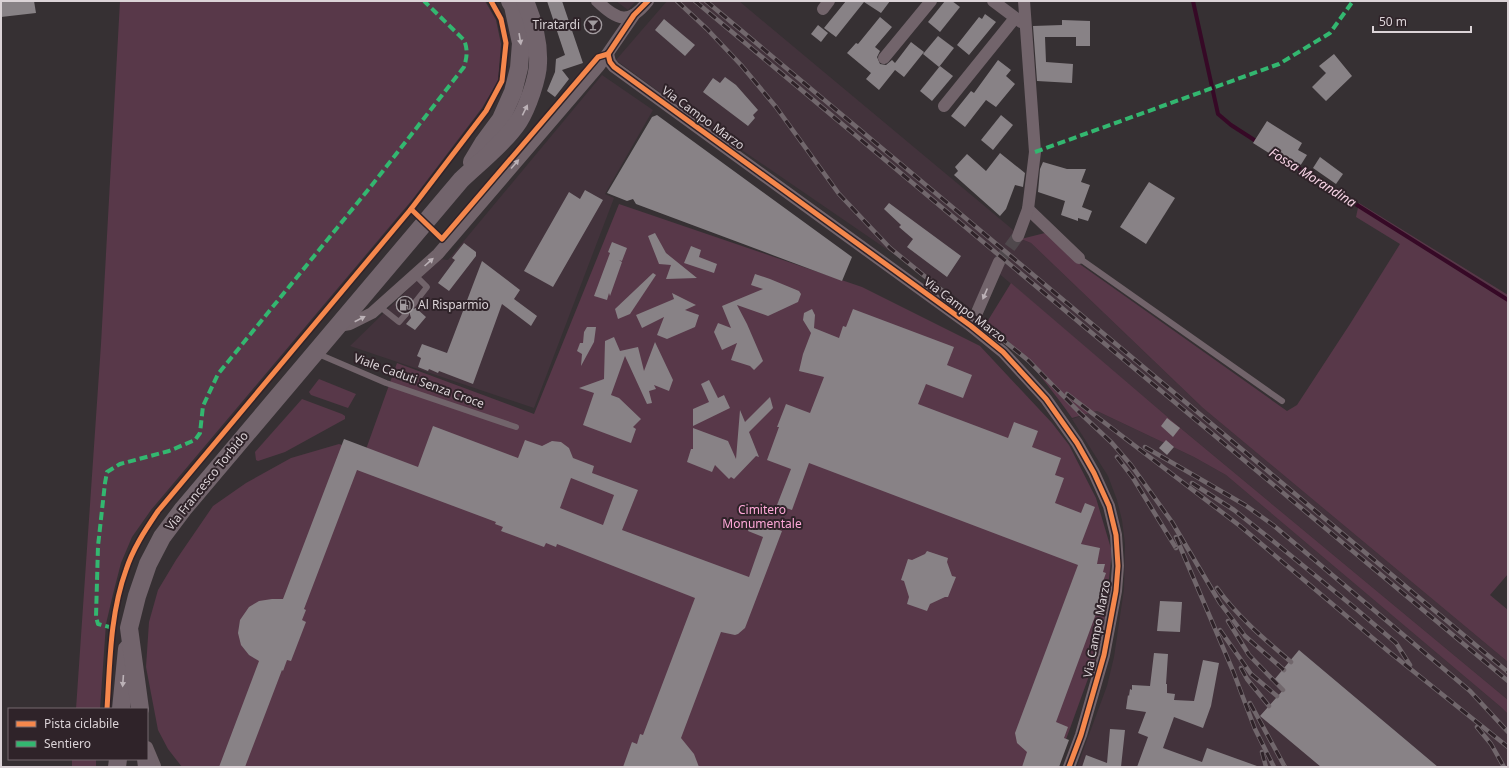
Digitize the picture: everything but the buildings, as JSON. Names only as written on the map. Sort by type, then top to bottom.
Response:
[{"type":"main road","name":"Via Francesco Torbido","points":[[461,180],[484,142],[501,119],[513,92],[519,68],[521,43],[513,6],[510,1]]},
{"type":"main road","name":"Via Francesco Torbido","points":[[140,708],[129,628],[137,596],[148,564],[162,537],[182,509],[461,180],[496,147],[518,122],[531,96],[538,64],[535,33],[525,1]]},
{"type":"main road","points":[[121,708],[123,674],[129,628]]},
{"type":"street","points":[[597,1],[606,9],[618,16],[629,17],[634,15]]},
{"type":"street","points":[[338,326],[350,324],[372,313],[438,254],[599,66],[634,15],[648,1]]},
{"type":"street","points":[[884,58],[931,1]]},
{"type":"street","points":[[994,1],[1026,25]]},
{"type":"street","points":[[1018,236],[1028,208],[1035,152],[1034,117],[1024,1]]},
{"type":"street","points":[[944,106],[1015,18]]},
{"type":"street","name":"Via Campo Marzo","points":[[608,54],[610,62],[614,67],[971,326],[1003,352],[1046,399],[1077,443],[1094,473],[1109,506],[1116,535],[1118,566],[1116,591],[1104,656],[1081,735],[1069,767]]},
{"type":"street","points":[[1028,208],[1080,258]]},
{"type":"street","points":[[971,326],[999,262]]},
{"type":"street","points":[[148,750],[155,767]]},
{"type":"lane","points":[[1080,258],[1282,401]]},
{"type":"lane","points":[[413,305],[427,287],[415,274]]},
{"type":"lane","points":[[379,306],[399,322],[406,314]]},
{"type":"lane","name":"Viale Caduti Senza Croce","points":[[315,353],[386,383],[516,427]]},
{"type":"shaded area","points":[[616,1],[636,1],[628,10]]},
{"type":"shaded area","points":[[667,1],[739,1],[1012,229],[1021,239],[1031,243],[1203,408],[1508,662],[1508,700],[1184,431],[996,271],[971,309],[952,294],[685,111],[616,60]]},
{"type":"shaded area","points":[[602,75],[653,110],[605,194],[614,198],[534,408],[350,346],[439,259],[448,260]]},
{"type":"shaded area","points":[[1097,411],[1194,457],[1226,475],[1502,708],[1508,714],[1508,767],[1077,767],[1107,686],[1114,657],[1124,589],[1125,544],[1122,520],[1117,500],[1108,476],[1072,419]]},
{"type":"green space","points":[[120,1],[485,1],[496,20],[501,44],[498,81],[482,108],[412,200],[151,510],[132,537],[121,563],[106,624],[100,708],[76,708],[101,344]]},
{"type":"green space","points":[[1359,203],[1508,295],[1508,574],[1490,595],[1508,610],[1508,662],[1203,408],[1031,243],[1021,239],[1045,233],[1081,265],[1287,411],[1297,405],[1400,244],[1356,217]]},
{"type":"green space","name":"Cimitero Monumentale","points":[[619,204],[862,287],[980,346],[1052,423],[1069,445],[1096,498],[1112,552],[1102,640],[1056,767],[182,767],[168,749],[158,730],[146,667],[149,622],[158,590],[176,560],[213,506],[246,483],[291,458],[339,444],[365,452],[397,363],[534,414]]},
{"type":"green space","points":[[1011,283],[1184,431],[1508,700],[1508,714],[1226,475],[1194,457],[1097,411],[1072,418],[1033,367],[987,322]]},
{"type":"green space","points":[[319,379],[356,394],[348,408],[311,395],[309,392]]},
{"type":"green space","points":[[302,399],[342,414],[345,416],[345,419],[285,452],[258,461],[256,460],[255,452]]},
{"type":"green space","points":[[72,760],[96,760],[96,767],[72,767]]},
{"type":"waterway","name":"Fossa Morandina","points":[[1193,1],[1218,114],[1231,125],[1259,143]]},
{"type":"waterway","name":"Fossa Morandina","points":[[1295,166],[1508,300]]},
{"type":"tunnel","points":[[999,262],[1018,236]]},
{"type":"railway","points":[[677,1],[707,29],[741,65],[776,107],[839,194],[890,248],[1029,361],[1112,443],[1131,465],[1172,522],[1220,603],[1245,636],[1284,670]]},
{"type":"railway","points":[[695,1],[1508,681]]},
{"type":"railway","points":[[706,1],[1508,672]]},
{"type":"railway","points":[[1067,394],[1240,526],[1388,651],[1508,747]]},
{"type":"railway","points":[[1145,447],[1245,505],[1273,525],[1470,691],[1508,732]]},
{"type":"railway","points":[[1117,457],[1133,478],[1176,548]]},
{"type":"railway","points":[[1192,483],[1234,510],[1355,608],[1396,643],[1410,665]]},
{"type":"railway","points":[[1176,537],[1233,671],[1255,729],[1274,767]]},
{"type":"railway","points":[[1217,588],[1242,618],[1291,662]]},
{"type":"railway","points":[[1228,621],[1249,655],[1283,690]]},
{"type":"railway","points":[[1220,630],[1251,674],[1277,696]]},
{"type":"railway","points":[[1241,668],[1247,679],[1269,706]]},
{"type":"railway","points":[[1250,703],[1285,767]]},
{"type":"railway","points":[[1477,727],[1491,744],[1504,767]]},
{"type":"railway","points":[[1262,752],[1266,767]]},
{"type":"marked path","points":[[113,628],[98,624],[96,617],[98,546],[107,472],[120,464],[169,451],[195,440],[200,433],[203,406],[218,374],[372,185],[464,67],[467,54],[464,40],[424,1]]},
{"type":"marked path","points":[[1035,152],[1279,64],[1330,33],[1353,1]]},
{"type":"cycle path","points":[[107,708],[110,656],[117,604],[126,570],[136,546],[158,511],[411,209],[486,111],[502,81],[506,43],[501,19],[491,1]]},
{"type":"cycle path","points":[[608,54],[634,15],[648,1]]},
{"type":"cycle path","points":[[608,54],[610,62],[614,67],[971,326],[1003,352],[1046,399],[1077,443],[1094,473],[1109,506],[1116,535],[1118,566],[1116,591],[1104,655],[1081,735],[1069,767]]},
{"type":"cycle path","points":[[411,209],[442,239],[598,57],[608,54]]},
{"type":"place","name":"Tiratardi","points":[[593,25]]},
{"type":"place","name":"Al Risparmio","points":[[405,305]]}]
